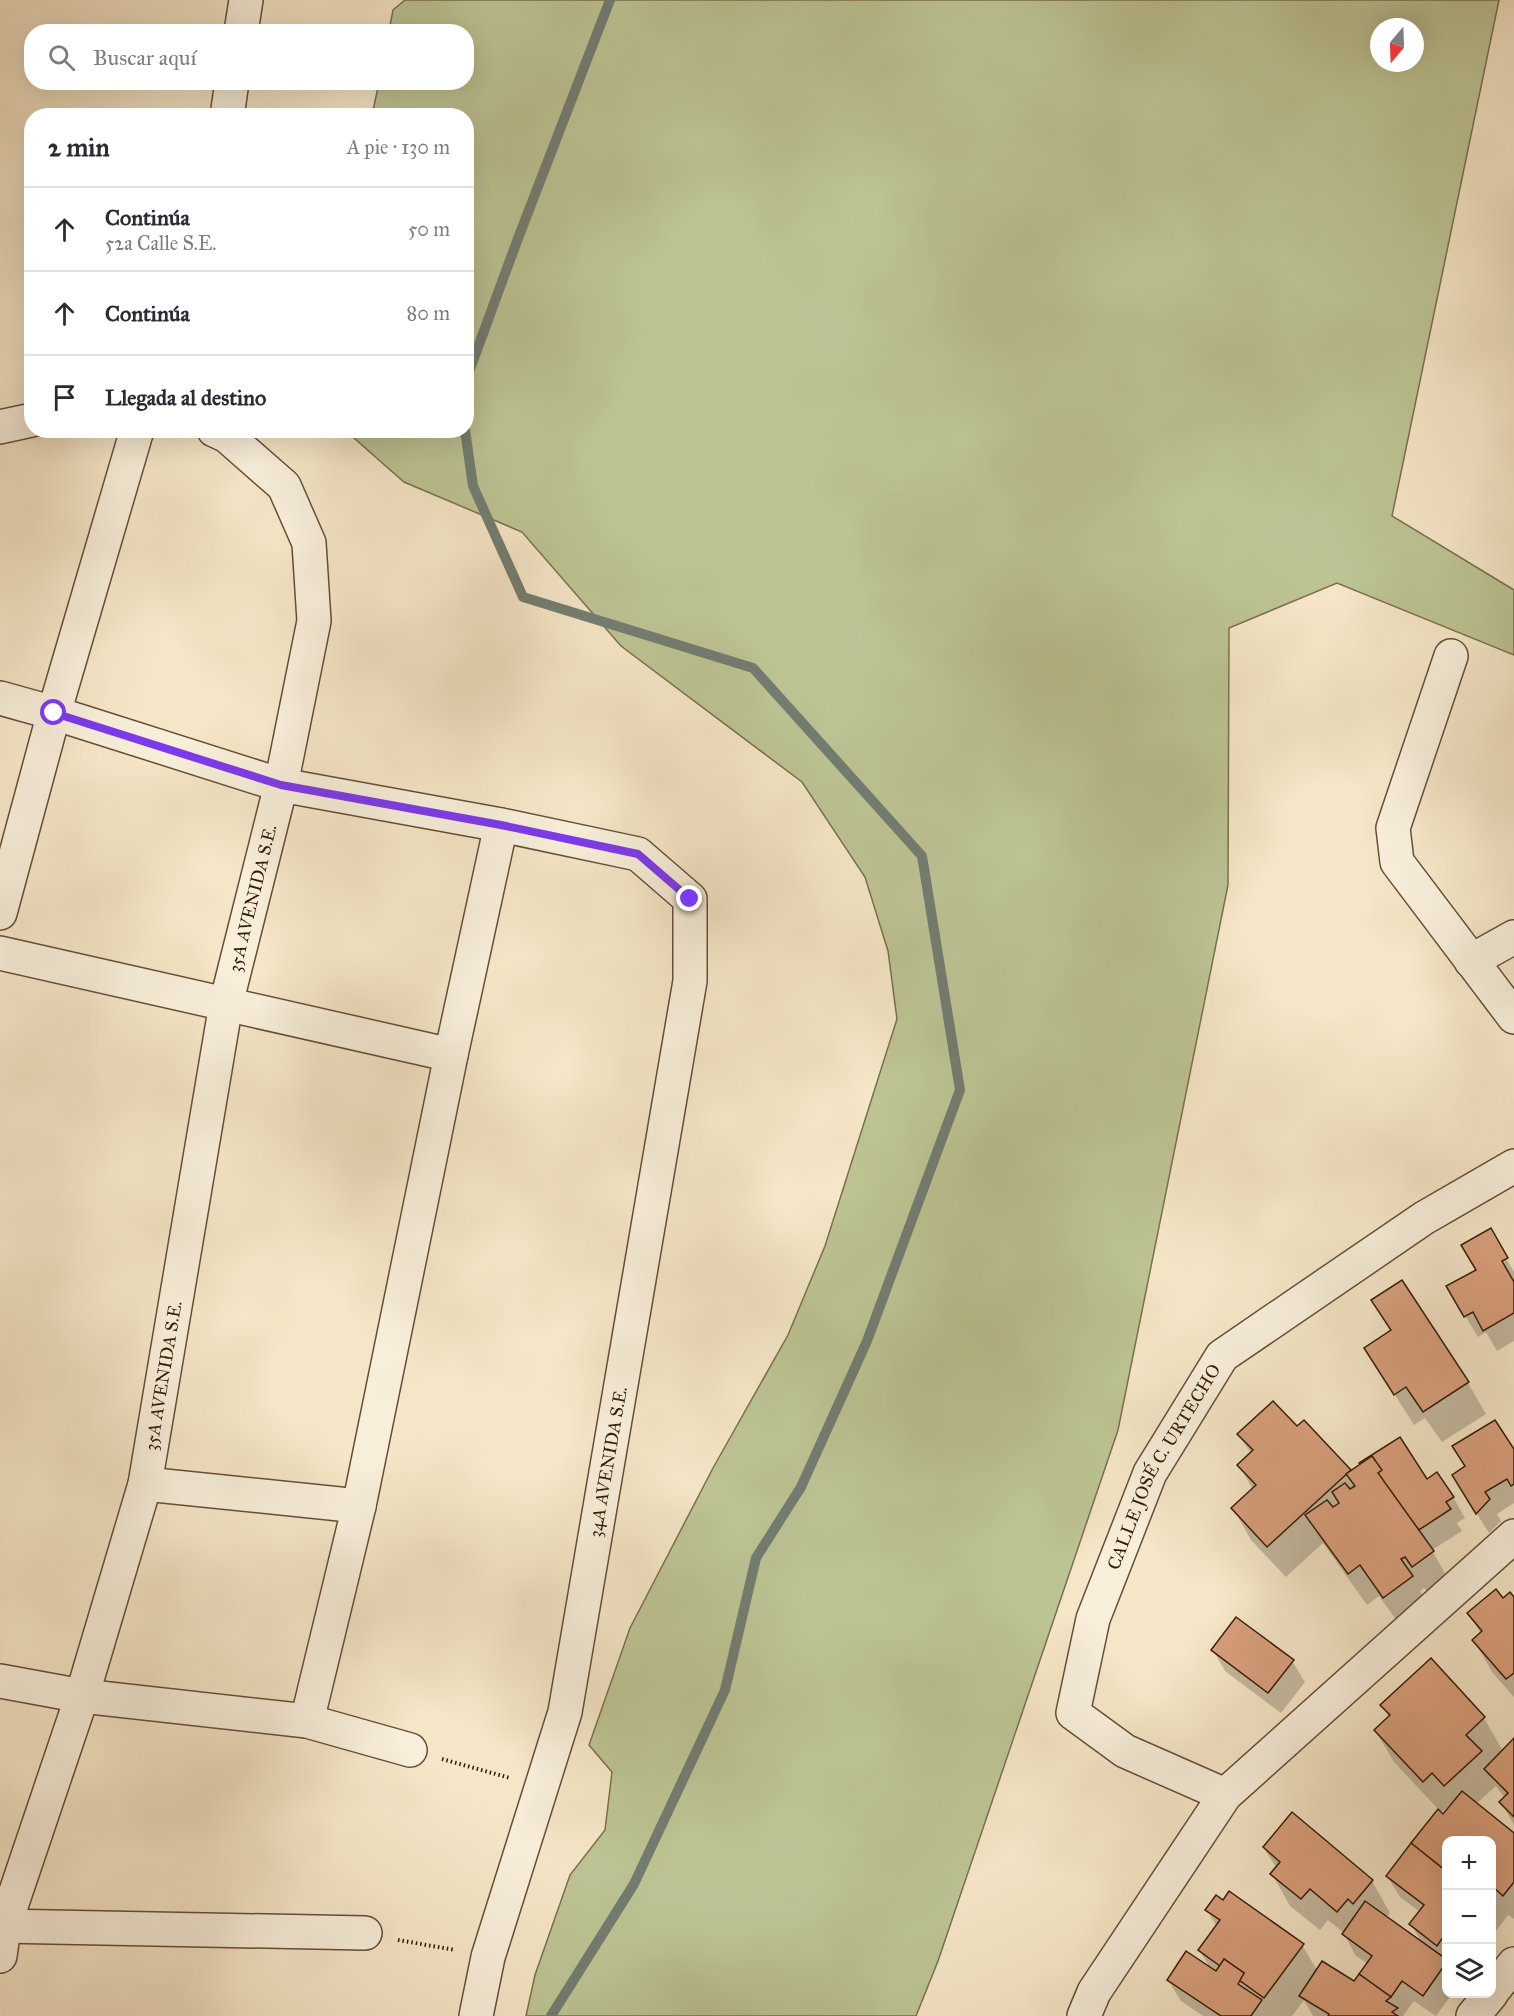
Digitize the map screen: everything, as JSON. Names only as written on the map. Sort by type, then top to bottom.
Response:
[{"type":"street","points":[[242,24],[246,0]]},
{"type":"street","points":[[228,108],[231,90]]},
{"type":"street","points":[[0,427],[24,422]]},
{"type":"street","points":[[0,913],[54,713],[135,438]]},
{"type":"street","name":"35A AVENIDA S.E.","points":[[1,1936],[82,1696],[145,1484],[226,1004],[281,785],[314,621],[309,543],[284,486],[229,438]]},
{"type":"street","points":[[1451,656],[1393,828],[1397,862],[1514,1017]]},
{"type":"street","points":[[0,698],[281,785],[501,825],[358,1506],[307,1722]]},
{"type":"street","name":"34A AVENIDA S.E.","points":[[476,2016],[488,1957],[565,1712],[690,981],[690,899],[638,854],[501,825]]},
{"type":"street","points":[[1471,961],[1514,937]]},
{"type":"street","points":[[0,953],[451,1055]]},
{"type":"street","name":"CALLE JOSÉ C. URTECHO","points":[[1225,1795],[1125,1751],[1073,1713],[1094,1619],[1150,1473],[1222,1356],[1424,1218],[1514,1166]]},
{"type":"street","points":[[145,1484],[358,1506]]},
{"type":"street","points":[[1084,2016],[1094,1992],[1225,1795],[1514,1536]]},
{"type":"street","points":[[0,1681],[82,1696],[307,1722],[410,1750]]},
{"type":"street","points":[[1,1936],[365,1934]]},
{"type":"street","points":[[1496,1987],[1514,1964]]},
{"type":"street","points":[[1473,2016],[1487,1998]]},
{"type":"path","points":[[410,1750],[542,1786]]},
{"type":"path","points":[[365,1934],[488,1957]]},
{"type":"green space","points":[[405,0],[1499,0],[1392,516],[1514,590],[1514,655],[1337,583],[1229,628],[1228,885],[1118,1430],[938,1961],[916,2016],[526,2016],[535,1975],[570,1875],[605,1830],[612,1772],[589,1745],[630,1628],[713,1468],[788,1335],[825,1246],[897,1019],[888,951],[865,877],[802,782],[621,646],[522,532],[404,482],[354,438],[474,438],[474,108],[374,108],[377,90],[474,90],[474,24],[390,24],[393,10]]},
{"type":"building","points":[[1491,1228],[1508,1258],[1502,1261],[1514,1282],[1514,1313],[1483,1331],[1473,1312],[1464,1317],[1446,1286],[1476,1270],[1461,1245]]},
{"type":"building","points":[[1402,1280],[1469,1382],[1423,1412],[1406,1387],[1394,1395],[1364,1348],[1391,1330],[1371,1300]]},
{"type":"building","points":[[1273,1401],[1297,1426],[1304,1420],[1351,1470],[1267,1547],[1231,1508],[1256,1485],[1237,1465],[1253,1450],[1237,1434]]},
{"type":"building","points":[[1495,1420],[1514,1449],[1514,1484],[1511,1486],[1507,1479],[1485,1492],[1490,1499],[1476,1514],[1452,1475],[1465,1466],[1452,1446]]},
{"type":"building","points":[[1400,1437],[1427,1479],[1437,1472],[1454,1497],[1446,1502],[1451,1509],[1408,1537],[1359,1463]]},
{"type":"building","points":[[1372,1456],[1382,1470],[1378,1473],[1434,1551],[1412,1567],[1405,1557],[1401,1559],[1413,1576],[1383,1598],[1360,1565],[1348,1574],[1305,1515],[1327,1500],[1333,1507],[1339,1503],[1332,1492],[1345,1483],[1350,1489],[1355,1486],[1346,1474]]},
{"type":"building","points":[[1496,1589],[1503,1598],[1510,1592],[1514,1597],[1514,1673],[1506,1679],[1472,1640],[1482,1631],[1467,1613]]},
{"type":"building","points":[[1236,1617],[1294,1660],[1268,1693],[1211,1650]]},
{"type":"building","points":[[1431,1658],[1485,1717],[1466,1735],[1482,1751],[1444,1786],[1432,1773],[1423,1782],[1374,1730],[1390,1715],[1380,1705]]},
{"type":"building","points":[[1514,1738],[1514,1817],[1499,1802],[1508,1793],[1484,1769]]},
{"type":"building","points":[[1462,1791],[1514,1833],[1514,1882],[1503,1896],[1496,1890],[1496,1836],[1442,1836],[1442,1868],[1411,1843],[1438,1809],[1443,1814]]},
{"type":"building","points":[[1292,1812],[1373,1880],[1353,1904],[1348,1899],[1337,1912],[1310,1889],[1301,1899],[1270,1874],[1280,1862],[1263,1847]]},
{"type":"building","points":[[1411,1843],[1442,1868],[1442,1939],[1437,1946],[1409,1924],[1424,1905],[1386,1876]]},
{"type":"building","points":[[1229,1891],[1304,1944],[1264,1998],[1239,1980],[1244,1973],[1224,1959],[1220,1966],[1198,1950],[1220,1920],[1205,1910],[1216,1895],[1223,1900]]},
{"type":"building","points":[[1365,1901],[1442,1956],[1442,1969],[1423,1996],[1402,1981],[1391,1997],[1359,1974],[1372,1956],[1342,1934]]},
{"type":"building","points":[[1186,1951],[1216,1971],[1224,1959],[1244,1973],[1238,1984],[1262,2000],[1251,2016],[1221,2016],[1167,1980]]},
{"type":"building","points":[[1322,1961],[1354,1981],[1359,1974],[1391,1997],[1386,2001],[1398,2008],[1392,2012],[1398,2016],[1328,2016],[1329,2014],[1299,1996]]},
{"type":"waterway","points":[[474,358],[610,0]]},
{"type":"waterway","points":[[466,438],[473,486],[523,597],[753,668],[922,856],[960,1090],[867,1341],[801,1487],[756,1558],[725,1690],[634,1884],[551,2016]]},
{"type":"route","points":[[54,713],[281,785],[501,825],[638,854],[690,899]]}]
